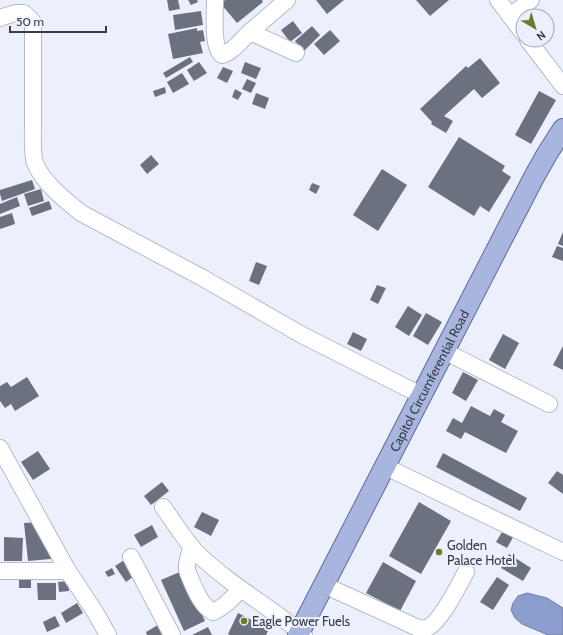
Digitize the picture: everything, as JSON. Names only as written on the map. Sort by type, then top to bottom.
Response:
[{"type":"main road","name":"Capitol Circumferential Road","points":[[300,634],[384,466],[534,177],[563,129]]},
{"type":"street","points":[[215,0],[215,42],[219,53],[222,55],[226,54],[287,0]]},
{"type":"street","points":[[498,0],[515,23]]},
{"type":"street","points":[[510,16],[531,0]]},
{"type":"street","points":[[0,18],[15,13],[24,13],[33,22],[33,140],[35,162],[42,175],[66,200],[81,213],[194,273],[302,335],[421,395]]},
{"type":"street","points":[[250,32],[296,53]]},
{"type":"street","points":[[534,48],[563,86]]},
{"type":"street","points":[[444,351],[549,404]]},
{"type":"street","points":[[2,456],[68,571],[96,612],[108,635]]},
{"type":"street","points":[[384,466],[563,552]]},
{"type":"street","points":[[163,507],[192,547],[205,560],[300,634]]},
{"type":"street","points":[[192,547],[187,562],[187,569],[193,586],[208,610],[213,612],[220,609],[241,589]]},
{"type":"street","points":[[131,557],[172,635]]},
{"type":"street","points":[[0,571],[68,571]]},
{"type":"street","points":[[324,585],[418,628],[427,628],[433,624],[446,608],[466,572]]},
{"type":"water","points":[[527,593],[547,598],[563,608],[563,635],[548,635],[522,624],[515,618],[511,610],[513,603],[518,596]]},
{"type":"building","points":[[167,0],[178,0],[180,9],[169,11]]},
{"type":"building","points":[[188,0],[197,0],[198,2],[191,5]]},
{"type":"building","points":[[225,0],[262,0],[263,2],[237,23],[221,4]]},
{"type":"building","points":[[316,0],[344,0],[327,14]]},
{"type":"building","points":[[416,0],[449,0],[430,16]]},
{"type":"building","points":[[201,11],[203,25],[175,30],[173,15]]},
{"type":"building","points":[[293,21],[302,33],[290,42],[281,30]]},
{"type":"building","points":[[312,26],[320,35],[304,51],[295,41]]},
{"type":"building","points":[[197,28],[197,31],[203,30],[205,41],[200,42],[203,53],[173,59],[168,34]]},
{"type":"building","points":[[330,30],[340,41],[324,55],[314,44]]},
{"type":"building","points":[[190,57],[193,62],[166,78],[163,73]]},
{"type":"building","points":[[480,58],[500,83],[482,98],[474,89],[444,116],[453,121],[446,133],[431,124],[432,122],[420,109],[466,66],[468,68]]},
{"type":"building","points":[[199,62],[207,73],[194,81],[187,70]]},
{"type":"building","points":[[245,62],[261,68],[256,79],[241,73]]},
{"type":"building","points":[[223,67],[233,71],[227,83],[217,78]]},
{"type":"building","points":[[182,73],[189,84],[173,93],[167,82]]},
{"type":"building","points":[[247,79],[256,83],[251,93],[242,89]]},
{"type":"building","points":[[165,87],[166,93],[155,97],[153,91]]},
{"type":"building","points":[[235,89],[242,93],[238,100],[232,97]]},
{"type":"building","points":[[539,91],[556,100],[531,144],[515,135]]},
{"type":"building","points":[[256,93],[269,98],[265,109],[252,104]]},
{"type":"building","points":[[459,137],[505,166],[502,171],[511,177],[489,212],[480,206],[474,216],[428,187]]},
{"type":"building","points":[[151,155],[159,164],[147,174],[140,165]]},
{"type":"building","points":[[382,169],[407,185],[378,231],[353,215]]},
{"type":"building","points":[[32,180],[35,189],[2,201],[0,190]]},
{"type":"building","points":[[312,183],[320,186],[316,194],[309,190]]},
{"type":"building","points":[[41,189],[44,201],[28,206],[24,194]]},
{"type":"building","points":[[17,197],[20,206],[0,214],[0,204]]},
{"type":"building","points":[[49,201],[52,209],[32,216],[29,208]]},
{"type":"building","points":[[12,213],[15,224],[0,229],[0,217]]},
{"type":"building","points":[[563,232],[563,246],[558,244]]},
{"type":"building","points":[[557,246],[563,248],[563,261],[552,257]]},
{"type":"building","points":[[256,262],[267,266],[259,285],[249,281]]},
{"type":"building","points":[[377,285],[386,288],[378,304],[370,300]]},
{"type":"building","points":[[408,306],[422,315],[409,336],[395,327]]},
{"type":"building","points":[[426,313],[442,322],[428,345],[413,336]]},
{"type":"building","points":[[353,332],[367,339],[361,351],[347,344]]},
{"type":"building","points":[[503,334],[519,343],[505,369],[489,360]]},
{"type":"building","points":[[563,346],[563,370],[553,365]]},
{"type":"building","points":[[463,372],[478,380],[466,401],[452,393]]},
{"type":"building","points":[[27,377],[39,396],[15,411],[11,404],[5,408],[0,401],[0,386],[7,382],[11,387]]},
{"type":"building","points":[[471,406],[490,416],[494,409],[505,415],[501,422],[518,431],[506,453],[465,432],[461,439],[446,431],[453,418],[462,423]]},
{"type":"building","points":[[38,451],[50,469],[33,480],[21,462]]},
{"type":"building","points":[[443,453],[527,498],[520,511],[436,467]]},
{"type":"building","points":[[557,471],[563,475],[563,494],[548,483]]},
{"type":"building","points":[[162,482],[169,491],[151,505],[144,496]]},
{"type":"building","points":[[419,502],[451,521],[421,574],[389,556]]},
{"type":"building","points":[[202,512],[219,520],[211,536],[194,527]]},
{"type":"building","points":[[40,522],[42,542],[49,542],[51,559],[28,561],[24,523]]},
{"type":"building","points":[[152,525],[158,537],[141,547],[134,535]]},
{"type":"building","points":[[505,527],[516,532],[507,548],[496,542]]},
{"type":"building","points":[[4,537],[23,538],[22,561],[4,561]]},
{"type":"building","points":[[509,554],[531,568],[523,581],[501,568]]},
{"type":"building","points":[[126,559],[137,574],[126,582],[115,566]]},
{"type":"building","points":[[383,562],[416,581],[400,611],[366,593]]},
{"type":"building","points":[[112,568],[115,574],[108,577],[105,572]]},
{"type":"building","points":[[182,571],[205,621],[184,631],[161,580]]},
{"type":"building","points":[[497,577],[509,585],[493,610],[480,602]]},
{"type":"building","points":[[19,579],[31,580],[31,588],[19,588]]},
{"type":"building","points":[[68,581],[69,591],[59,592],[58,582]]},
{"type":"building","points":[[37,583],[56,583],[56,600],[38,600]]},
{"type":"building","points":[[77,603],[83,613],[66,623],[61,613]]},
{"type":"building","name":"Eagle Power Fuels","points":[[238,613],[269,629],[266,635],[228,634]]},
{"type":"building","points":[[55,616],[60,626],[47,632],[43,622]]},
{"type":"building","points":[[163,622],[170,635],[147,635],[146,632]]},
{"type":"building","points":[[208,627],[212,635],[192,635]]},
{"type":"place","name":"Golden Palace Hotel","points":[[439,552]]},
{"type":"place","name":"Eagle Power Fuels","points":[[244,621]]}]
